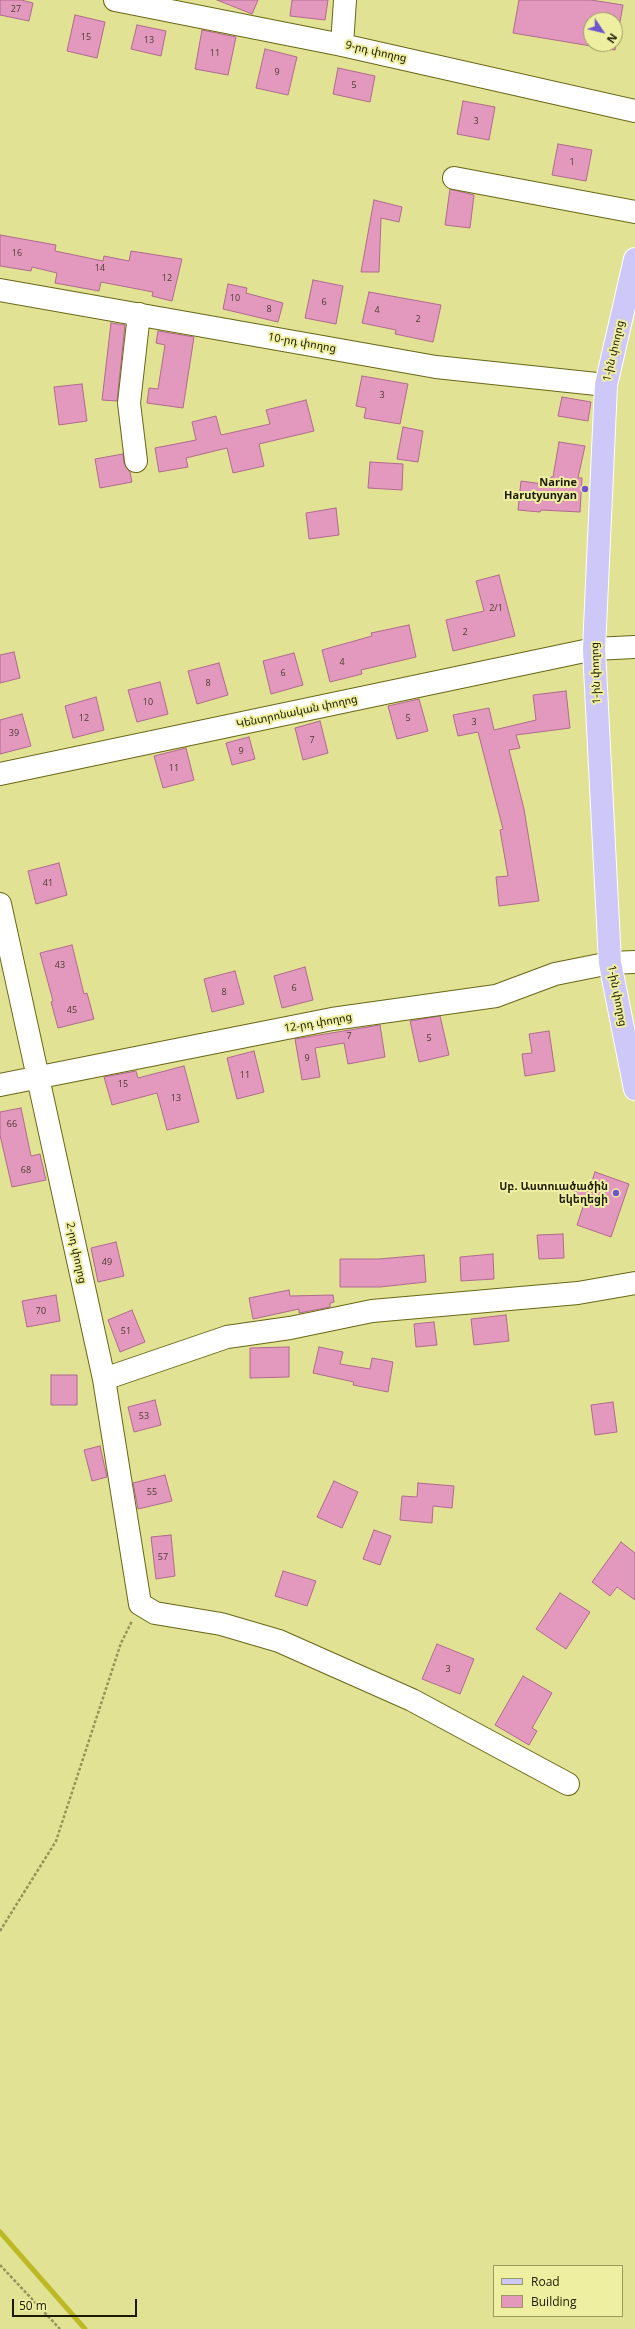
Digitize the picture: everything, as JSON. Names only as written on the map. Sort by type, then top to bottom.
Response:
[{"type":"main road","name":"1-ին փողոց","points":[[635,259],[606,385],[594,649],[610,963],[635,1089]]},
{"type":"street","name":"9-րդ փողոց","points":[[115,0],[342,45],[635,111]]},
{"type":"street","points":[[342,45],[345,0]]},
{"type":"street","points":[[454,178],[635,212]]},
{"type":"street","name":"10-րդ փողոց","points":[[0,290],[436,367],[606,385]]},
{"type":"street","points":[[136,461],[129,403],[139,314]]},
{"type":"street","name":"Կենտրոնական փողոց","points":[[0,774],[594,649],[635,647]]},
{"type":"street","name":"2-րդ փողոց","points":[[0,904],[104,1379],[140,1604]]},
{"type":"street","name":"12-րդ փողոց","points":[[0,1085],[332,1019],[496,996],[555,974],[610,963],[635,962]]},
{"type":"street","points":[[104,1379],[227,1337],[290,1328],[372,1311],[578,1293],[635,1283]]},
{"type":"street","points":[[140,1604],[155,1613],[221,1624],[280,1641],[412,1700],[568,1784]]},
{"type":"path","points":[[0,1931],[56,1841],[121,1643],[140,1604]]},
{"type":"path","points":[[0,2265],[60,2329]]},
{"type":"building","points":[[0,0],[21,0],[33,3],[29,21],[0,15]]},
{"type":"building","points":[[217,0],[258,0],[252,14]]},
{"type":"building","points":[[292,0],[328,0],[325,20],[290,16]]},
{"type":"building","points":[[519,0],[591,0],[623,5],[622,12],[583,12],[583,45],[513,33]]},
{"type":"building","points":[[75,15],[105,22],[97,58],[67,51]]},
{"type":"building","points":[[137,25],[166,31],[161,56],[131,49]]},
{"type":"building","points":[[202,30],[236,37],[228,75],[195,69]]},
{"type":"building","points":[[265,49],[297,57],[288,95],[256,88]]},
{"type":"building","points":[[338,68],[375,76],[370,102],[333,94]]},
{"type":"building","points":[[463,101],[495,107],[489,140],[457,134]]},
{"type":"building","points":[[558,144],[592,150],[586,181],[552,175]]},
{"type":"building","points":[[450,189],[474,195],[470,228],[445,225]]},
{"type":"building","points":[[374,200],[402,207],[399,222],[381,218],[379,272],[361,272]]},
{"type":"building","points":[[0,235],[56,245],[55,251],[103,261],[104,256],[129,261],[131,251],[182,259],[172,301],[152,296],[153,292],[101,282],[99,291],[55,283],[57,273],[32,267],[31,271],[0,266]]},
{"type":"building","points":[[313,280],[343,286],[336,324],[305,318]]},
{"type":"building","points":[[228,284],[247,288],[246,293],[283,303],[278,322],[223,309]]},
{"type":"building","points":[[369,292],[441,305],[433,342],[395,334],[396,330],[362,323]]},
{"type":"building","points":[[111,323],[125,325],[117,401],[102,400]]},
{"type":"building","points":[[158,331],[194,337],[183,408],[147,403],[149,388],[158,389],[165,345],[156,343]]},
{"type":"building","points":[[362,376],[408,384],[400,424],[364,418],[366,408],[356,406]]},
{"type":"building","points":[[82,384],[87,421],[59,425],[54,387]]},
{"type":"building","points":[[562,397],[591,402],[588,421],[558,416]]},
{"type":"building","points":[[306,400],[314,431],[259,444],[264,466],[233,473],[227,448],[186,458],[188,467],[159,472],[155,448],[196,440],[192,422],[216,416],[221,435],[270,424],[266,410]]},
{"type":"building","points":[[403,427],[423,431],[418,462],[397,459]]},
{"type":"building","points":[[559,442],[585,446],[578,478],[582,478],[580,512],[541,510],[540,512],[518,510],[521,481],[550,485],[551,477],[553,477]]},
{"type":"building","points":[[123,454],[124,463],[130,472],[132,482],[100,488],[95,459]]},
{"type":"building","points":[[370,462],[403,464],[402,490],[368,488]]},
{"type":"building","points":[[336,508],[339,535],[309,539],[306,513]]},
{"type":"building","points":[[499,575],[515,636],[453,651],[446,620],[484,611],[476,581]]},
{"type":"building","points":[[409,625],[416,657],[361,670],[362,674],[330,682],[322,650],[372,636],[371,633]]},
{"type":"building","points":[[14,652],[20,678],[0,683],[0,655]]},
{"type":"building","points":[[294,653],[303,685],[271,694],[263,661]]},
{"type":"building","points":[[219,663],[228,695],[197,704],[188,671]]},
{"type":"building","points":[[160,682],[168,714],[137,722],[128,690]]},
{"type":"building","points":[[566,691],[570,728],[516,735],[520,748],[509,750],[524,809],[539,901],[499,906],[496,877],[508,876],[500,830],[503,829],[478,732],[458,736],[453,715],[489,708],[494,730],[536,720],[533,695]]},
{"type":"building","points":[[96,697],[104,730],[73,738],[65,706]]},
{"type":"building","points":[[419,699],[428,731],[397,739],[388,706]]},
{"type":"building","points":[[22,714],[31,746],[0,754],[0,720]]},
{"type":"building","points":[[320,721],[328,753],[303,760],[295,728]]},
{"type":"building","points":[[249,737],[255,759],[232,765],[226,743]]},
{"type":"building","points":[[186,748],[194,780],[163,788],[154,756]]},
{"type":"building","points":[[59,863],[67,895],[36,904],[28,871]]},
{"type":"building","points":[[72,945],[84,994],[87,993],[94,1019],[58,1028],[51,1002],[53,1001],[40,953]]},
{"type":"building","points":[[305,967],[313,1000],[282,1008],[274,976]]},
{"type":"building","points":[[235,971],[244,1004],[212,1012],[204,979]]},
{"type":"building","points":[[440,1016],[449,1055],[419,1062],[410,1021]]},
{"type":"building","points":[[380,1025],[385,1057],[348,1064],[344,1043],[315,1048],[320,1077],[302,1080],[295,1039]]},
{"type":"building","points":[[549,1031],[555,1071],[525,1076],[522,1054],[532,1053],[529,1034]]},
{"type":"building","points":[[254,1051],[264,1092],[237,1099],[227,1058]]},
{"type":"building","points":[[184,1066],[199,1122],[167,1130],[157,1093],[112,1105],[104,1077],[136,1071],[138,1078]]},
{"type":"building","points":[[21,1108],[31,1156],[40,1154],[46,1180],[12,1187],[0,1135],[0,1112]]},
{"type":"building","points":[[595,1172],[629,1184],[611,1237],[577,1225],[584,1204],[571,1200],[575,1187],[588,1192]]},
{"type":"building","points":[[563,1234],[564,1258],[539,1259],[537,1235]]},
{"type":"building","points":[[116,1242],[124,1276],[98,1282],[91,1248]]},
{"type":"building","points":[[493,1254],[494,1279],[461,1281],[460,1257]]},
{"type":"building","points":[[424,1255],[426,1282],[380,1287],[340,1287],[340,1259],[379,1259]]},
{"type":"building","points":[[289,1290],[290,1296],[333,1295],[334,1302],[330,1303],[330,1307],[299,1313],[299,1309],[253,1319],[249,1298]]},
{"type":"building","points":[[56,1295],[60,1321],[27,1327],[22,1301]]},
{"type":"building","points":[[132,1310],[145,1342],[120,1352],[108,1320]]},
{"type":"building","points":[[506,1315],[509,1341],[474,1345],[471,1319]]},
{"type":"building","points":[[434,1322],[437,1345],[416,1347],[414,1324]]},
{"type":"building","points":[[289,1347],[289,1377],[250,1378],[250,1348]]},
{"type":"building","points":[[319,1347],[343,1352],[340,1364],[370,1369],[372,1358],[393,1362],[388,1392],[353,1385],[354,1382],[313,1373]]},
{"type":"building","points":[[51,1375],[77,1375],[77,1405],[51,1405]]},
{"type":"building","points":[[155,1400],[161,1425],[134,1432],[128,1407]]},
{"type":"building","points":[[613,1402],[617,1432],[595,1435],[591,1405]]},
{"type":"building","points":[[100,1446],[107,1477],[92,1481],[84,1450]]},
{"type":"building","points":[[165,1475],[172,1501],[138,1509],[133,1483]]},
{"type":"building","points":[[334,1481],[358,1492],[342,1528],[317,1517]]},
{"type":"building","points":[[418,1483],[454,1486],[452,1508],[433,1506],[432,1523],[400,1520],[402,1496],[417,1497]]},
{"type":"building","points":[[374,1530],[391,1536],[380,1565],[363,1559]]},
{"type":"building","points":[[171,1535],[175,1576],[156,1579],[151,1537]]},
{"type":"building","points":[[621,1542],[635,1553],[635,1600],[617,1587],[610,1596],[592,1582]]},
{"type":"building","points":[[283,1571],[316,1581],[307,1606],[275,1596]]},
{"type":"building","points":[[560,1593],[590,1612],[566,1649],[536,1629]]},
{"type":"building","points":[[437,1644],[474,1659],[460,1694],[422,1679]]},
{"type":"building","points":[[523,1676],[552,1693],[532,1728],[537,1731],[529,1745],[495,1725]]},
{"type":"waterway","points":[[0,2232],[85,2329]]},
{"type":"place","name":"Narine Harutyunyan","points":[[585,489]]},
{"type":"place","name":"Սբ. Աստուածածին եկեղեցի","points":[[616,1193]]}]
